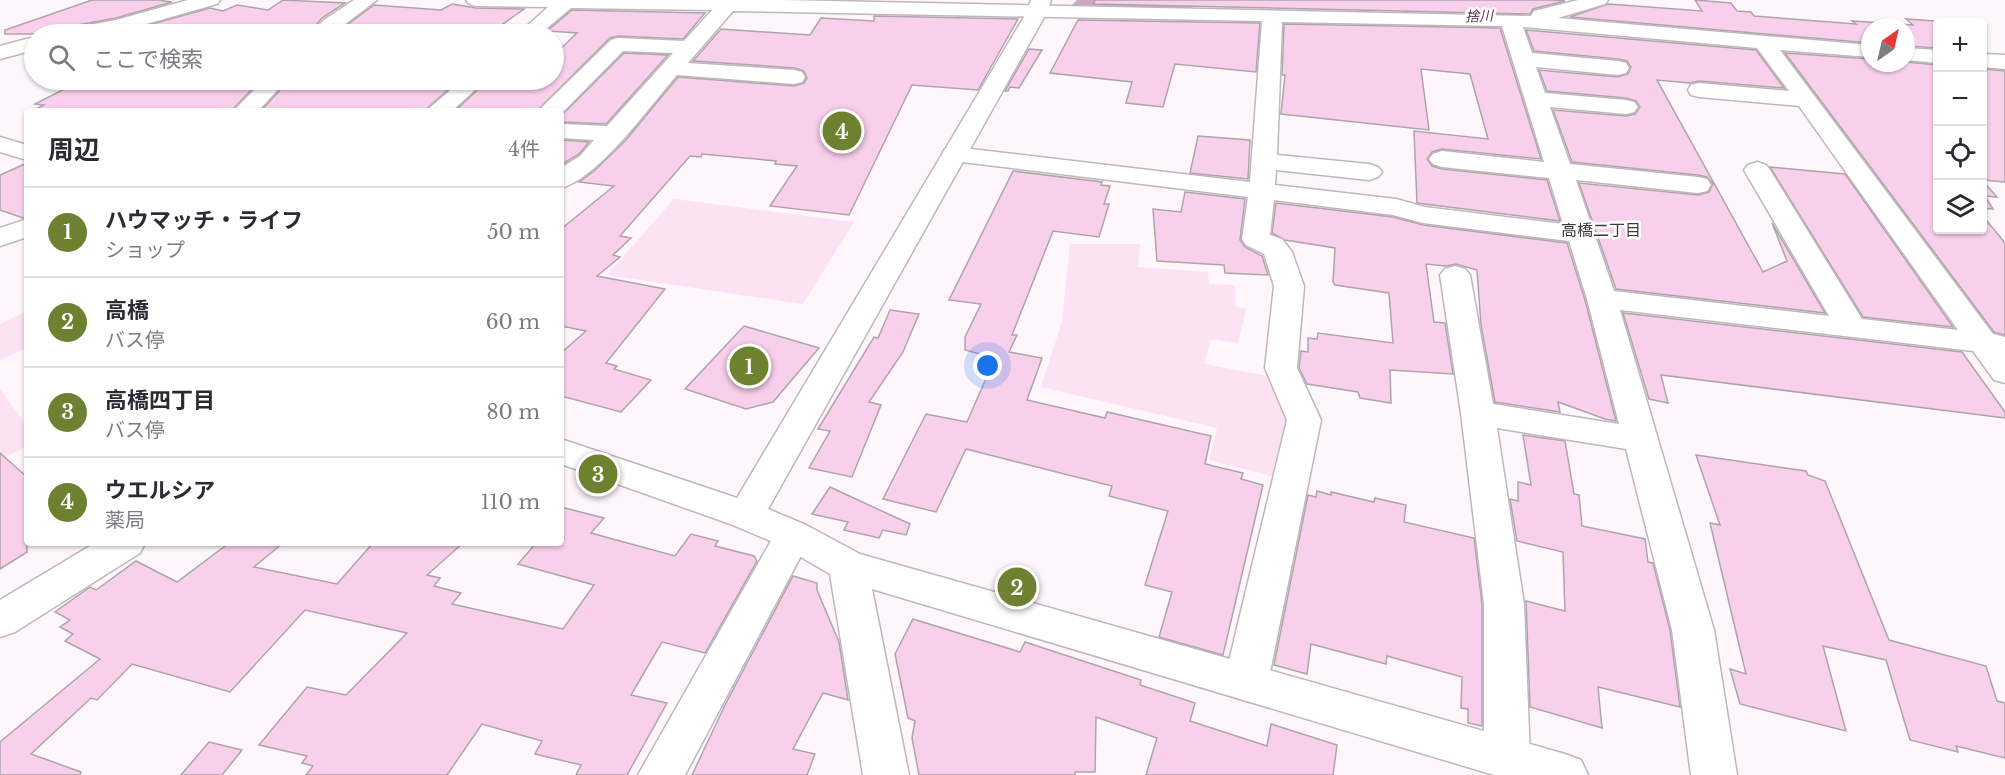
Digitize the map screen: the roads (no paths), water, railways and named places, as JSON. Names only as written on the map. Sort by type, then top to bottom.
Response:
[{"type":"street","points":[[125,24],[210,0]]},
{"type":"street","points":[[331,24],[367,0]]},
{"type":"street","points":[[476,0],[1039,6],[1272,17],[1510,20],[1861,50]]},
{"type":"street","points":[[1360,19],[1371,0]]},
{"type":"street","points":[[1510,20],[1564,11],[1598,0]]},
{"type":"street","points":[[540,24],[567,2]]},
{"type":"street","points":[[564,178],[589,161],[729,3]]},
{"type":"street","points":[[746,515],[1039,6]]},
{"type":"street","points":[[1246,682],[1305,420],[1281,368],[1289,285],[1278,252],[1272,244],[1256,239],[1272,17]]},
{"type":"street","points":[[1510,20],[1602,298],[1693,630],[1714,775]]},
{"type":"street","points":[[1764,42],[1994,344],[2005,373]]},
{"type":"street","points":[[554,108],[618,44],[689,48]]},
{"type":"street","points":[[0,53],[24,46]]},
{"type":"street","points":[[1915,55],[1933,57]]},
{"type":"street","points":[[1523,60],[1618,68]]},
{"type":"street","points":[[1987,60],[2005,62]]},
{"type":"street","points":[[671,68],[794,76]]},
{"type":"street","points":[[248,108],[266,90]]},
{"type":"street","points":[[442,108],[463,90]]},
{"type":"street","points":[[1699,90],[1806,100]]},
{"type":"street","points":[[1536,99],[1626,107]]},
{"type":"street","points":[[564,130],[612,134]]},
{"type":"street","points":[[0,144],[24,152]]},
{"type":"street","points":[[954,154],[1262,176],[1369,172]]},
{"type":"street","points":[[1442,159],[1698,185]]},
{"type":"street","points":[[1757,170],[1851,327]]},
{"type":"street","points":[[1262,176],[1423,215],[1581,234]]},
{"type":"street","points":[[0,238],[24,228]]},
{"type":"street","points":[[1455,275],[1478,413],[1504,604],[1507,758]]},
{"type":"street","points":[[1602,298],[1994,344]]},
{"type":"street","points":[[1478,413],[1641,440]]},
{"type":"street","points":[[564,452],[746,515],[792,535],[848,566],[1565,775]]},
{"type":"street","points":[[661,775],[792,535]]},
{"type":"street","points":[[0,620],[121,546]]},
{"type":"street","points":[[848,566],[886,775]]},
{"type":"waterway","name":"捨川","points":[[1087,8],[1164,9],[1181,0]]},
{"type":"waterway","name":"捨川","points":[[1489,16],[1536,12]]},
{"type":"place","name":"ウエルシア","points":[[842,131]]},
{"type":"place","name":"ハウマッチ・ライフ","points":[[749,366]]},
{"type":"place","name":"高橋四丁目","points":[[598,474]]},
{"type":"place","name":"高橋","points":[[1017,587]]},
{"type":"district","name":"高橋二丁目","points":[[1601,230]]}]
